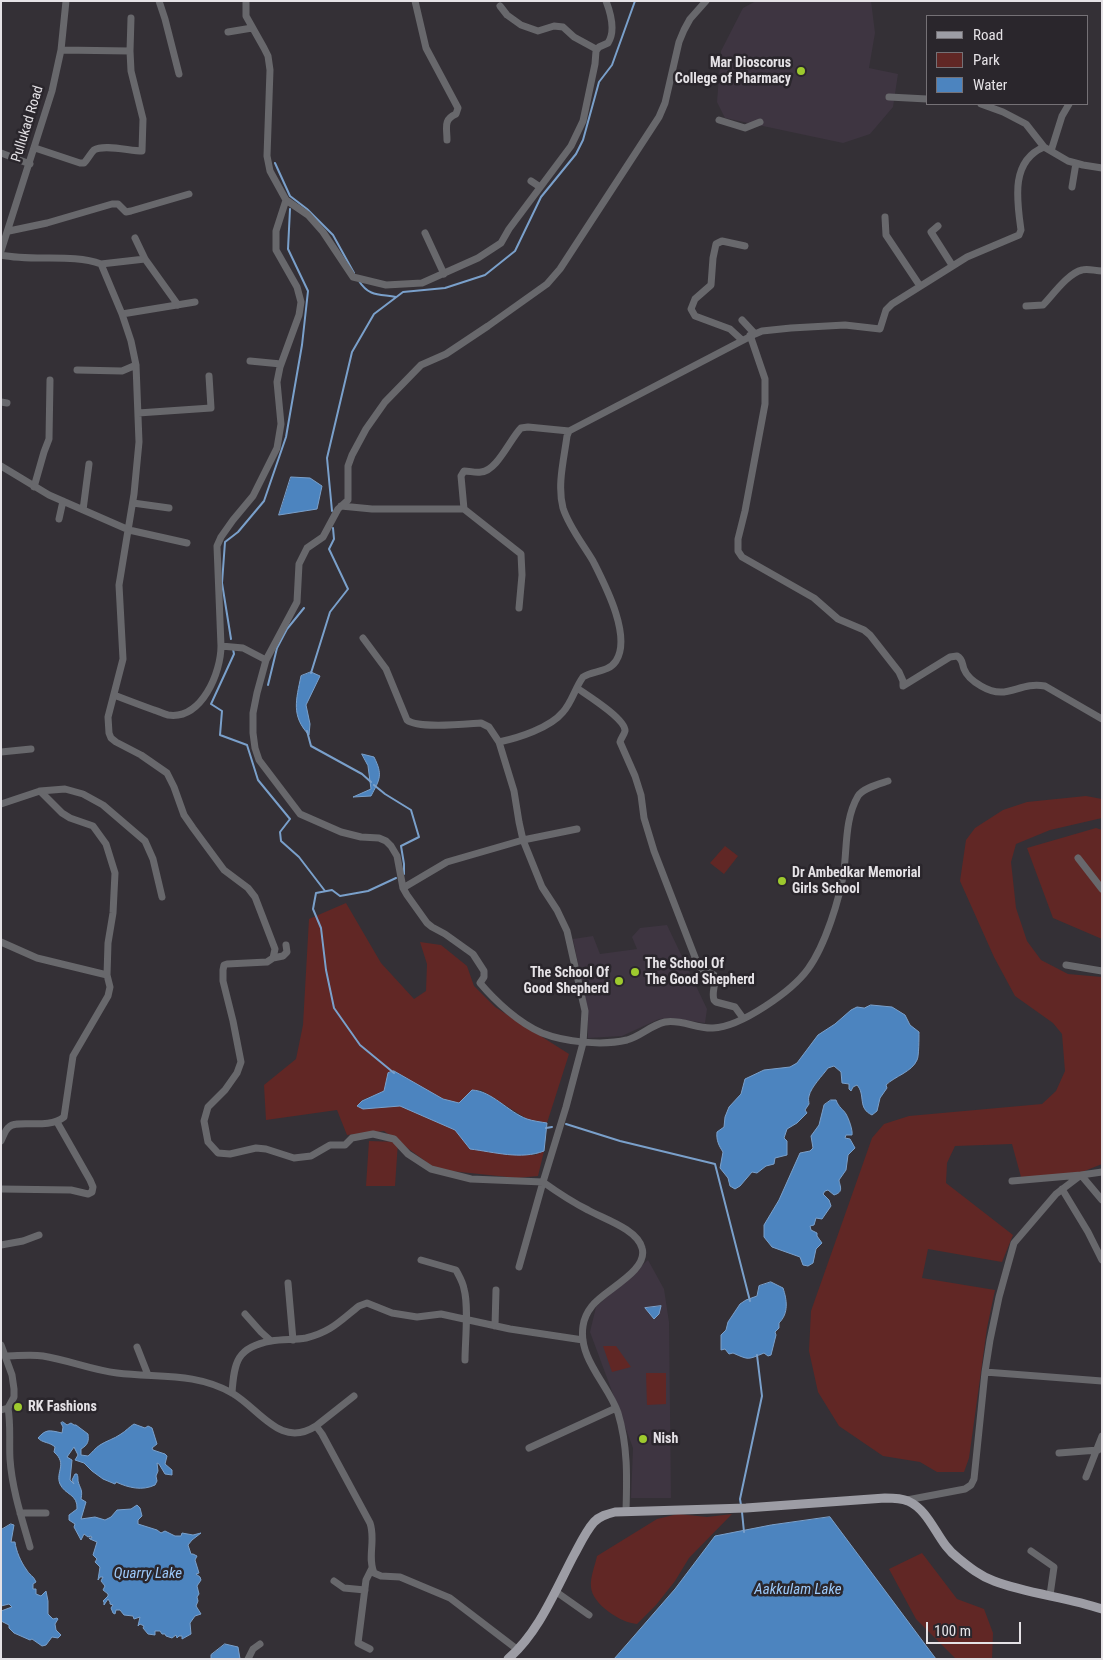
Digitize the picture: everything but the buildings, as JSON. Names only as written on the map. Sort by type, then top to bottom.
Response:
[{"type":"main road","points":[[508,1659],[518,1650],[537,1625],[581,1543],[595,1521],[604,1515],[626,1511],[741,1508],[891,1498],[907,1500],[927,1518],[942,1542],[953,1555],[976,1572],[994,1581],[1102,1609]]},
{"type":"street","name":"Pullukad Road","points":[[1,253],[52,91],[61,50],[66,1]]},
{"type":"street","points":[[159,1],[179,74]]},
{"type":"street","points":[[246,1],[246,16],[268,56],[270,70],[268,163],[270,171],[286,200],[308,215],[318,226],[353,277],[386,285],[422,283],[478,258],[501,243],[509,229],[571,146],[583,121],[596,49]]},
{"type":"street","points":[[414,1],[426,48],[458,108],[456,114],[447,120],[447,140]]},
{"type":"street","points":[[596,49],[608,43],[613,31],[606,1]]},
{"type":"street","points":[[706,1],[690,19],[679,42],[666,103],[659,117],[560,269],[547,284],[488,326],[446,354],[421,365],[385,402],[366,429],[348,466],[348,500],[340,506],[323,537],[303,552],[298,571],[296,602],[266,660],[256,693],[253,713],[255,748],[259,760],[300,814],[341,832],[386,841],[397,856],[403,888],[427,923],[473,954],[484,971],[484,977],[480,983],[500,1003],[519,1019],[542,1033],[583,1043],[626,1040],[664,1022],[673,1021],[706,1028],[724,1027],[769,1004],[790,987],[808,969],[822,944],[844,872],[849,819],[859,795],[874,786],[888,781]]},
{"type":"street","points":[[500,6],[506,15],[520,25],[538,31],[554,26],[563,27],[574,37],[596,49]]},
{"type":"street","points":[[35,148],[80,163],[84,162],[97,148],[142,151],[143,119],[131,71],[131,18]]},
{"type":"street","points":[[228,32],[252,28]]},
{"type":"street","points":[[61,50],[130,51]]},
{"type":"street","points":[[888,96],[926,99]]},
{"type":"street","points":[[984,105],[1003,112],[1026,124],[1044,147],[1068,161],[1102,168]]},
{"type":"street","points":[[1051,151],[1062,116],[1068,105]]},
{"type":"street","points":[[719,120],[745,128],[760,122]]},
{"type":"street","points":[[464,509],[462,473],[464,471],[478,472],[487,470],[503,453],[521,428],[533,427],[569,431],[762,331],[845,325],[880,329],[886,310],[892,304],[952,266],[991,246],[1019,235],[1021,230],[1017,191],[1019,176],[1029,156],[1044,147]]},
{"type":"street","points":[[1,153],[30,164]]},
{"type":"street","points":[[1072,187],[1076,163]]},
{"type":"street","points":[[531,181],[540,187]]},
{"type":"street","points":[[9,231],[47,223],[112,204],[118,204],[126,212],[189,194]]},
{"type":"street","points":[[114,695],[169,715],[180,714],[192,709],[207,694],[220,661],[217,546],[229,525],[253,496],[277,448],[281,424],[277,382],[299,315],[301,302],[297,287],[276,250],[276,231],[286,200]]},
{"type":"street","points":[[884,216],[886,235],[920,286]]},
{"type":"street","points":[[938,226],[932,232],[952,266]]},
{"type":"street","points":[[425,233],[444,274]]},
{"type":"street","points":[[135,238],[145,259],[178,305]]},
{"type":"street","points":[[742,340],[730,329],[695,316],[691,309],[695,299],[711,285],[712,258],[716,244],[722,241],[745,246]]},
{"type":"street","points":[[1,253],[15,258],[82,259],[101,264],[145,259]]},
{"type":"street","points":[[101,264],[131,341],[136,365],[139,442],[133,503],[119,585],[123,659],[108,717],[108,727],[111,738],[116,742],[141,755],[166,773],[174,787],[184,815],[193,828],[224,870],[248,888],[255,897],[276,949],[273,958]]},
{"type":"street","points":[[1026,306],[1043,305],[1079,270],[1102,271]]},
{"type":"street","points":[[122,314],[195,302]]},
{"type":"street","points":[[742,320],[753,334],[765,379],[765,404],[738,539],[738,551],[742,557],[814,598],[838,619],[864,630],[899,672],[902,677],[903,686],[950,657],[958,656],[962,660],[964,670],[969,676],[985,688],[1001,694],[1028,685],[1045,686],[1102,720]]},
{"type":"street","points":[[250,361],[282,364]]},
{"type":"street","points":[[77,370],[122,371],[136,365]]},
{"type":"street","points":[[138,413],[211,408],[209,376]]},
{"type":"street","points":[[34,487],[44,452],[50,439],[50,380]]},
{"type":"street","points":[[498,742],[512,739],[550,723],[563,712],[581,680],[587,674],[613,666],[620,653],[621,637],[611,600],[593,561],[566,516],[561,498],[562,475],[569,431]]},
{"type":"street","points":[[83,510],[89,464]]},
{"type":"street","points":[[1,466],[34,487],[129,530],[187,543]]},
{"type":"street","points":[[59,519],[63,501]]},
{"type":"street","points":[[133,503],[169,508]]},
{"type":"street","points":[[340,506],[372,509],[464,509],[521,554],[522,575],[519,608]]},
{"type":"street","points":[[363,638],[386,669],[409,722],[421,725],[481,723],[489,727],[498,742],[514,791],[523,840],[542,887],[568,931],[585,1011],[583,1043],[519,1267]]},
{"type":"street","points":[[221,646],[243,648],[266,660]]},
{"type":"street","points":[[577,688],[611,712],[624,727],[625,733],[620,742],[636,776],[646,824],[680,921],[698,965],[703,970],[714,975],[716,979],[713,992],[714,1000],[736,1007],[743,1018]]},
{"type":"street","points":[[1,752],[31,749]]},
{"type":"street","points":[[1,804],[40,791],[65,789],[83,794],[103,805],[145,841],[153,859],[162,897]]},
{"type":"street","points":[[1,1141],[8,1127],[15,1123],[31,1125],[58,1122],[64,1117],[73,1056],[108,996],[110,987],[107,975],[115,873],[106,844],[93,826],[70,818],[62,813],[40,791]]},
{"type":"street","points":[[403,888],[447,862],[523,840],[577,829]]},
{"type":"street","points":[[1078,858],[1102,889]]},
{"type":"street","points":[[1,942],[36,958],[107,975]]},
{"type":"street","points":[[286,946],[287,952],[283,956],[273,958],[267,962],[224,965],[223,981],[234,1021],[241,1062],[237,1074],[225,1090],[208,1107],[204,1121],[208,1142],[218,1153],[230,1154],[256,1148],[266,1149],[294,1158],[311,1156],[330,1145],[345,1145],[352,1138],[373,1134],[394,1138],[408,1154],[431,1169],[471,1179],[543,1182],[587,1210],[618,1225],[635,1237],[644,1254],[642,1262],[633,1272],[593,1305],[587,1314],[583,1326],[586,1355],[616,1408],[624,1441],[627,1465],[626,1511]]},
{"type":"street","points":[[1066,965],[1102,971]]},
{"type":"street","points":[[1,1189],[71,1190],[88,1194],[92,1192],[93,1187],[90,1180],[58,1122]]},
{"type":"street","points":[[1012,1181],[1102,1172]]},
{"type":"street","points":[[907,1500],[958,1491],[971,1485],[974,1479],[978,1450],[984,1372],[999,1297],[1014,1243],[1056,1194],[1081,1175]]},
{"type":"street","points":[[1081,1175],[1102,1200]]},
{"type":"street","points":[[1062,1189],[1088,1232],[1102,1260]]},
{"type":"street","points":[[1,1245],[23,1242],[39,1235]]},
{"type":"street","points":[[421,1260],[456,1270],[465,1292],[465,1360]]},
{"type":"street","points":[[288,1283],[293,1340]]},
{"type":"street","points":[[495,1326],[496,1290]]},
{"type":"street","points":[[232,1393],[236,1362],[247,1349],[271,1341],[307,1338],[332,1329],[362,1304],[376,1306],[404,1316],[417,1317],[441,1314],[495,1326],[583,1340]]},
{"type":"street","points":[[245,1314],[271,1341]]},
{"type":"street","points":[[1,1345],[12,1375],[14,1396],[5,1409],[11,1425],[10,1460],[20,1512],[30,1547]]},
{"type":"street","points":[[137,1347],[148,1375]]},
{"type":"street","points":[[5,1356],[42,1356],[117,1373],[178,1376],[196,1379],[232,1393],[277,1430],[292,1434],[309,1430],[316,1426],[354,1396]]},
{"type":"street","points":[[984,1372],[1102,1381]]},
{"type":"street","points":[[529,1448],[616,1408]]},
{"type":"street","points":[[316,1426],[370,1523],[373,1537],[371,1562],[372,1568],[377,1575],[400,1577],[450,1598],[518,1650]]},
{"type":"street","points":[[1086,1477],[1102,1436]]},
{"type":"street","points":[[1059,1452],[1098,1450]]},
{"type":"street","points":[[20,1512],[46,1513]]},
{"type":"street","points":[[1031,1551],[1054,1567],[1050,1596]]},
{"type":"street","points":[[370,1648],[358,1643],[366,1580],[372,1568]]},
{"type":"street","points":[[334,1581],[344,1588],[365,1590]]},
{"type":"street","points":[[555,1591],[589,1614]]},
{"type":"street","points":[[248,1659],[253,1649],[260,1644]]},
{"type":"shaded area","name":"Mar Dioscorus College of Pharmacy","points":[[756,1],[871,1],[875,33],[869,68],[898,74],[893,107],[870,134],[843,143],[725,118],[717,102],[721,51],[743,8]]},
{"type":"shaded area","name":"The School Of The Good Shepherd","points":[[667,925],[707,1009],[705,1023],[672,1018],[659,1019],[622,1036],[588,1038],[588,1012],[573,939],[593,936],[600,954],[637,949],[632,937],[640,928]]},
{"type":"shaded area","points":[[648,1260],[664,1289],[669,1322],[671,1498],[631,1498],[633,1448],[590,1332],[596,1307]]},
{"type":"green space","points":[[1086,796],[1102,799],[1102,818],[1050,830],[1016,844],[1011,862],[1016,908],[1027,941],[1041,960],[1068,974],[1102,977],[1102,1164],[1077,1174],[1021,1177],[1012,1144],[955,1146],[947,1163],[946,1183],[1013,1235],[1002,1262],[928,1249],[922,1278],[995,1290],[987,1328],[969,1458],[964,1472],[937,1472],[920,1462],[883,1456],[839,1426],[818,1392],[809,1351],[811,1311],[872,1138],[884,1124],[909,1116],[1042,1104],[1056,1091],[1065,1071],[1062,1034],[1053,1023],[1015,996],[994,957],[960,881],[966,840],[975,828],[1003,810],[1027,802]]},
{"type":"green space","points":[[1096,828],[1102,830],[1102,939],[1053,918],[1027,848]]},
{"type":"green space","points":[[725,846],[738,856],[724,874],[710,863]]},
{"type":"green space","points":[[346,903],[381,963],[414,999],[426,991],[427,964],[420,942],[441,945],[467,966],[474,986],[495,1007],[569,1054],[547,1123],[527,1119],[481,1090],[472,1090],[459,1103],[443,1099],[394,1071],[388,1073],[384,1091],[362,1100],[363,1109],[400,1106],[455,1130],[470,1149],[535,1155],[544,1151],[538,1176],[517,1178],[451,1171],[432,1166],[384,1131],[347,1135],[337,1110],[266,1120],[264,1085],[296,1059],[303,1025],[309,919]]},
{"type":"green space","points":[[369,1141],[398,1142],[395,1186],[366,1186]]},
{"type":"green space","points":[[603,1346],[616,1346],[631,1367],[612,1372]]},
{"type":"green space","points":[[646,1373],[666,1373],[666,1404],[647,1405]]},
{"type":"green space","points":[[678,1514],[707,1517],[732,1514],[689,1558],[675,1581],[656,1605],[637,1624],[630,1623],[608,1612],[596,1600],[591,1587],[591,1579],[597,1556],[657,1519]]},
{"type":"green space","points":[[922,1553],[957,1599],[984,1609],[993,1633],[992,1659],[956,1659],[916,1619],[889,1569]]},
{"type":"water","points":[[291,477],[310,478],[322,486],[317,509],[279,515]]},
{"type":"water","points":[[311,672],[320,676],[306,705],[310,724],[309,735],[299,721],[296,707],[301,676]]},
{"type":"water","points":[[362,754],[374,757],[379,768],[379,777],[371,796],[353,797],[371,789],[368,766]]},
{"type":"water","points":[[871,1005],[892,1007],[905,1015],[910,1025],[919,1032],[918,1055],[915,1064],[886,1085],[887,1088],[880,1098],[877,1111],[872,1115],[867,1112],[863,1105],[860,1089],[857,1085],[851,1091],[849,1084],[842,1083],[841,1072],[834,1066],[828,1068],[810,1092],[809,1104],[805,1110],[807,1113],[797,1123],[787,1129],[784,1138],[787,1141],[787,1155],[775,1158],[774,1164],[766,1166],[757,1173],[752,1172],[735,1189],[730,1186],[728,1178],[720,1168],[723,1152],[718,1143],[717,1132],[724,1127],[729,1107],[741,1094],[745,1079],[764,1070],[790,1067],[797,1063],[818,1035],[851,1010]]},
{"type":"water","points":[[394,1071],[443,1099],[459,1103],[472,1090],[479,1091],[520,1116],[529,1120],[547,1123],[544,1151],[535,1154],[517,1155],[470,1149],[455,1130],[400,1106],[363,1109],[357,1106],[362,1101],[384,1091],[388,1073]]},
{"type":"water","points":[[831,1100],[836,1100],[847,1116],[852,1135],[846,1135],[845,1138],[850,1139],[855,1148],[848,1155],[846,1170],[839,1180],[840,1191],[834,1195],[828,1190],[825,1191],[823,1194],[829,1200],[831,1206],[822,1219],[816,1218],[814,1225],[810,1226],[811,1230],[817,1233],[822,1243],[816,1249],[813,1263],[808,1266],[803,1265],[800,1257],[772,1247],[764,1237],[764,1225],[779,1200],[800,1153],[810,1151],[813,1148],[811,1136],[819,1125],[824,1105]]},
{"type":"water","points":[[771,1282],[783,1288],[786,1311],[779,1323],[779,1328],[775,1332],[771,1355],[768,1356],[764,1353],[748,1358],[733,1353],[729,1354],[725,1349],[721,1350],[721,1335],[726,1330],[728,1322],[740,1304],[757,1296],[759,1286]]},
{"type":"water","points":[[661,1306],[659,1314],[654,1319],[645,1308]]},
{"type":"water","name":"Quarry Lake","points":[[63,1422],[67,1425],[71,1423],[76,1425],[88,1434],[88,1443],[81,1449],[81,1455],[88,1456],[98,1446],[118,1436],[134,1424],[145,1428],[148,1426],[152,1428],[157,1444],[152,1448],[167,1456],[165,1464],[172,1470],[172,1475],[165,1474],[157,1463],[158,1471],[155,1485],[140,1488],[116,1482],[115,1484],[103,1479],[84,1463],[75,1460],[78,1455],[74,1447],[67,1457],[72,1460],[70,1480],[74,1484],[72,1480],[75,1474],[77,1474],[81,1499],[86,1502],[81,1519],[95,1517],[105,1520],[111,1517],[117,1510],[131,1509],[137,1505],[142,1516],[138,1520],[138,1524],[161,1533],[165,1531],[175,1536],[181,1536],[182,1533],[193,1535],[201,1533],[188,1545],[191,1554],[197,1556],[195,1560],[199,1573],[196,1574],[201,1580],[197,1586],[199,1594],[196,1606],[201,1614],[195,1616],[190,1623],[191,1634],[182,1639],[182,1636],[177,1638],[176,1635],[172,1638],[162,1634],[160,1631],[155,1631],[155,1635],[148,1634],[143,1628],[144,1626],[140,1624],[138,1626],[140,1617],[134,1619],[133,1616],[124,1615],[120,1610],[116,1610],[115,1614],[113,1613],[111,1608],[113,1605],[110,1604],[108,1599],[104,1605],[103,1601],[108,1594],[103,1590],[105,1586],[101,1581],[103,1577],[100,1577],[98,1580],[100,1567],[95,1562],[97,1559],[93,1555],[97,1542],[89,1538],[92,1538],[91,1536],[88,1537],[84,1534],[81,1540],[74,1527],[75,1524],[69,1520],[69,1515],[77,1509],[77,1504],[60,1484],[61,1464],[54,1452],[55,1447],[38,1438],[48,1431],[62,1433],[63,1427],[61,1423]]},
{"type":"water","name":"Aakkulam Lake","points":[[830,1517],[936,1659],[614,1659],[675,1589],[715,1536],[771,1525]]},
{"type":"water","points":[[11,1524],[14,1525],[11,1542],[15,1542],[22,1563],[36,1582],[33,1584],[33,1589],[36,1589],[36,1594],[41,1596],[46,1591],[48,1614],[53,1619],[58,1619],[55,1624],[56,1630],[61,1635],[58,1638],[52,1637],[46,1645],[42,1646],[32,1639],[30,1640],[14,1633],[9,1628],[9,1625],[1,1621],[1,1611],[12,1607],[9,1604],[1,1606],[1,1530]]},
{"type":"water","points":[[225,1644],[238,1647],[240,1659],[211,1659],[211,1655]]},
{"type":"waterway","points":[[332,511],[327,458],[352,352],[374,314],[403,292],[445,288],[485,275],[515,251],[541,197],[576,154],[583,140],[599,82],[612,65],[635,1]]},
{"type":"waterway","points":[[275,163],[290,196],[307,209],[333,235],[354,273]]},
{"type":"waterway","points":[[231,639],[222,583],[225,542],[238,532],[264,501],[286,437],[302,345],[308,291],[288,249],[290,209]]},
{"type":"waterway","points":[[359,281],[371,292],[396,297]]},
{"type":"waterway","points":[[311,673],[330,612],[348,589],[329,549],[334,539],[333,528]]},
{"type":"waterway","points":[[268,685],[277,648],[287,629],[304,608]]},
{"type":"waterway","points":[[233,649],[234,654],[211,704],[222,711],[220,735],[247,745],[258,780],[290,819],[280,832],[281,841],[299,857],[325,891]]},
{"type":"waterway","points":[[307,731],[311,746],[362,774],[371,782]]},
{"type":"waterway","points":[[374,785],[411,810],[419,837],[401,846],[404,874]]},
{"type":"waterway","points":[[394,1073],[360,1045],[334,1008],[326,970],[321,928],[313,909],[316,893],[332,890],[340,896],[368,891],[396,878]]},
{"type":"waterway","points":[[566,1124],[620,1141],[715,1164],[750,1301]]},
{"type":"waterway","points":[[546,1128],[552,1127]]},
{"type":"waterway","points":[[741,1505],[740,1499],[762,1396],[757,1355]]},
{"type":"waterway","points":[[742,1512],[744,1532]]},
{"type":"place","name":"Mar Dioscorus College of Pharmacy","points":[[801,71]]},
{"type":"place","name":"Dr Ambedkar Memorial Girls School","points":[[782,881]]},
{"type":"place","name":"The School Of The Good Shepherd","points":[[635,972]]},
{"type":"place","name":"The School Of Good Shepherd","points":[[619,981]]},
{"type":"place","name":"RK Fashions","points":[[18,1407]]},
{"type":"place","name":"Nish","points":[[643,1439]]}]
